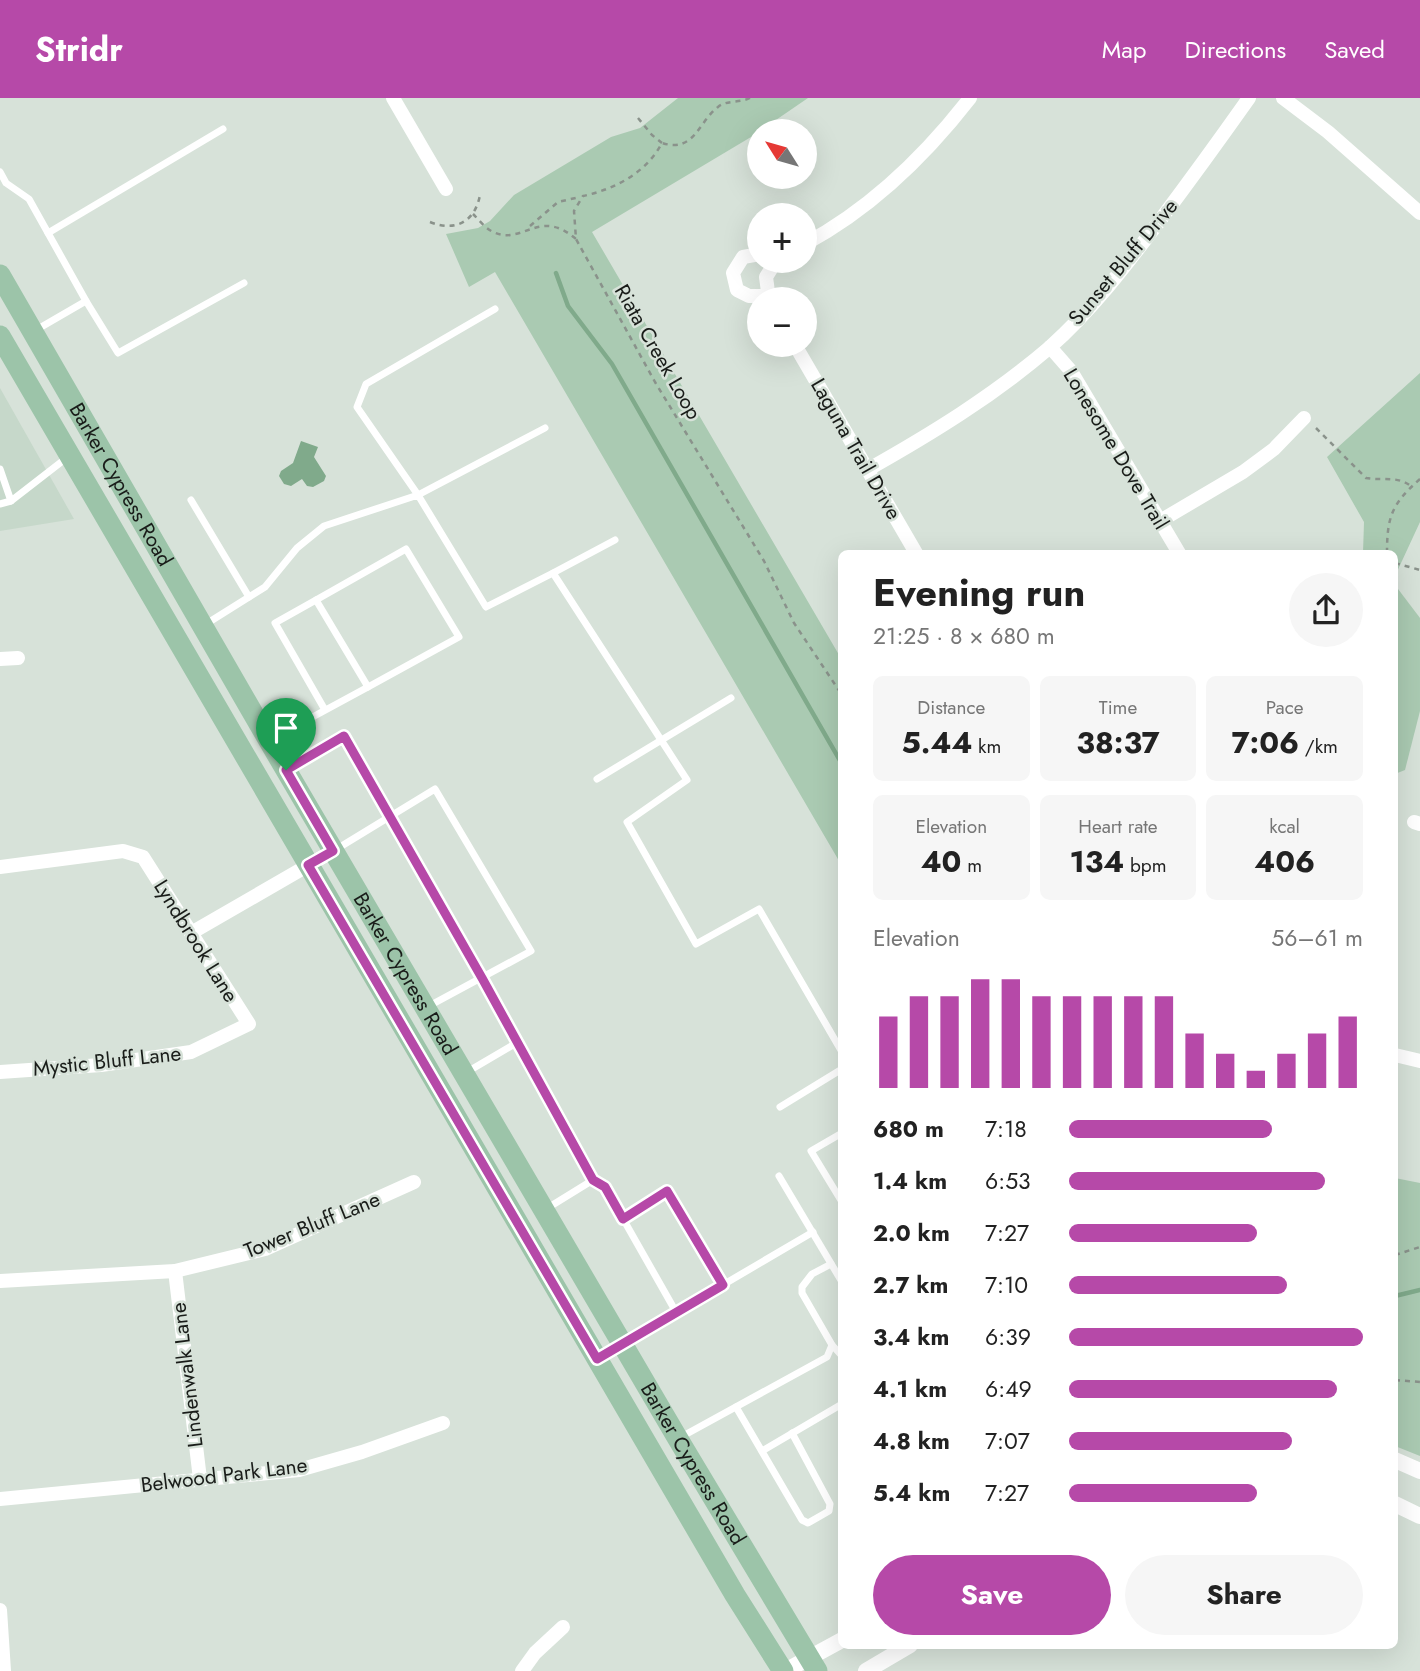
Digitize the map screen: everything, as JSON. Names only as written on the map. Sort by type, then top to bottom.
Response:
[{"type":"main road","name":"Barker Cypress Road","points":[[0,275],[268,741],[678,1439],[814,1665]]},
{"type":"main road","points":[[2,345],[33,332]]},
{"type":"main road","name":"Barker Cypress Road","points":[[2,345],[735,1595],[784,1671]]},
{"type":"main road","points":[[178,642],[202,626]]},
{"type":"main road","points":[[437,1085],[464,1074]]},
{"type":"street","points":[[393,98],[446,189]]},
{"type":"street","points":[[817,238],[882,191],[920,157],[970,98]]},
{"type":"street","name":"Sunset Bluff Drive","points":[[867,470],[918,442],[970,408],[1050,346],[1087,311],[1126,266],[1249,98]]},
{"type":"street","points":[[1283,98],[1328,132],[1420,213]]},
{"type":"street","points":[[747,256],[743,257],[733,273],[737,290],[747,295]]},
{"type":"street","name":"Lonesome Dove Trail","points":[[1050,346],[1071,371],[1177,550]]},
{"type":"street","name":"Laguna Trail Drive","points":[[802,357],[914,550]]},
{"type":"street","points":[[1160,521],[1243,472],[1274,449],[1304,418]]},
{"type":"street","points":[[0,659],[18,658]]},
{"type":"street","points":[[191,933],[333,851]]},
{"type":"street","name":"Lyndbrook Lane","points":[[0,867],[122,852],[143,857],[249,1024]]},
{"type":"street","name":"Mystic Bluff Lane","points":[[0,1072],[101,1065],[191,1052],[249,1024]]},
{"type":"street","points":[[1398,1056],[1420,1061]]},
{"type":"street","name":"Tower Bluff Lane","points":[[0,1280],[175,1271],[265,1249],[414,1182]]},
{"type":"street","name":"Lindenwalk Lane","points":[[175,1271],[200,1479]]},
{"type":"street","name":"Belwood Park Lane","points":[[0,1499],[299,1470],[362,1452],[443,1423]]},
{"type":"street","points":[[1398,1461],[1420,1471]]},
{"type":"street","points":[[1398,1505],[1420,1516]]},
{"type":"street","points":[[0,1610],[4,1671]]},
{"type":"street","points":[[522,1671],[535,1653],[563,1627]]},
{"type":"street","points":[[784,1671],[814,1665],[838,1644]]},
{"type":"street","points":[[866,1671],[904,1649]]},
{"type":"lane","points":[[48,233],[223,129]]},
{"type":"lane","points":[[0,172],[6,183],[29,199],[118,353],[244,283]]},
{"type":"lane","points":[[33,332],[86,300]]},
{"type":"lane","points":[[495,309],[366,384],[357,407],[418,495],[486,607],[615,540]]},
{"type":"lane","points":[[202,626],[265,587],[297,548],[324,526],[418,495],[545,428]]},
{"type":"lane","points":[[0,503],[11,501],[69,456]]},
{"type":"lane","points":[[0,469],[11,501]]},
{"type":"lane","points":[[191,500],[249,597]]},
{"type":"lane","points":[[268,741],[368,687],[459,637],[406,549],[275,623],[325,710]]},
{"type":"lane","points":[[554,573],[687,780],[627,822],[696,944],[759,909],[838,1045]]},
{"type":"lane","points":[[316,600],[368,687]]},
{"type":"lane","points":[[597,779],[731,698]]},
{"type":"lane","points":[[286,770],[344,736],[593,1180],[605,1187],[676,1312]]},
{"type":"lane","points":[[333,851],[435,789],[531,951],[425,1009]]},
{"type":"lane","points":[[464,1074],[518,1042]]},
{"type":"lane","points":[[780,1107],[838,1071]]},
{"type":"lane","points":[[838,1135],[811,1151],[838,1195]]},
{"type":"lane","points":[[779,1176],[838,1275]]},
{"type":"lane","points":[[544,1210],[593,1180]]},
{"type":"lane","points":[[623,1219],[667,1191],[723,1285]]},
{"type":"lane","points":[[597,1359],[813,1232]]},
{"type":"lane","points":[[831,1264],[812,1274],[802,1287],[838,1352]]},
{"type":"lane","points":[[678,1439],[827,1357],[832,1345]]},
{"type":"lane","points":[[762,1451],[838,1406]]},
{"type":"lane","points":[[736,1407],[802,1520],[808,1523],[829,1511],[830,1504],[792,1433]]},
{"type":"path","points":[[638,118],[662,143],[675,145],[685,143],[720,105],[750,98]]},
{"type":"path","points":[[528,229],[558,202],[583,197],[635,174],[652,159],[662,143]]},
{"type":"path","points":[[430,222],[452,227],[461,224],[473,214],[480,195]]},
{"type":"path","points":[[576,239],[574,211],[583,197]]},
{"type":"path","points":[[473,214],[488,229],[499,234],[512,234],[541,225],[558,227],[576,239]]},
{"type":"path","name":"Riata Creek Loop","points":[[576,239],[655,382],[764,561],[794,623],[838,689]]},
{"type":"path","points":[[1304,418],[1366,478],[1397,479],[1412,486]]},
{"type":"path","points":[[1387,550],[1390,514],[1400,498],[1420,479]]},
{"type":"path","points":[[1398,565],[1420,570]]},
{"type":"path","points":[[1398,1254],[1420,1247]]},
{"type":"path","points":[[1398,1380],[1420,1382]]},
{"type":"shaded area","points":[[678,98],[808,98],[777,119],[747,119],[747,139],[592,232],[838,653],[838,859],[495,272],[469,287],[446,234],[478,228],[490,221],[514,195],[611,137],[640,128]]},
{"type":"shaded area","points":[[1420,373],[1420,522],[1398,570],[1398,550],[1363,550],[1364,522],[1327,457]]},
{"type":"shaded area","points":[[0,388],[74,519],[0,531]]},
{"type":"shaded area","points":[[301,441],[318,447],[314,457],[326,476],[324,481],[313,487],[307,486],[302,479],[291,486],[284,484],[279,476],[281,471],[293,463]]},
{"type":"shaded area","points":[[1398,589],[1420,618],[1420,711],[1405,770],[1398,773]]},
{"type":"shaded area","points":[[1398,1179],[1420,1183],[1420,1456],[1398,1447]]},
{"type":"waterway","points":[[556,273],[568,306],[612,364],[838,757]]},
{"type":"waterway","points":[[1398,1295],[1420,1290]]},
{"type":"route","points":[[344,736],[593,1180],[605,1187],[623,1219],[667,1191],[723,1285],[597,1359],[308,865],[333,851],[286,770],[344,736]]}]
